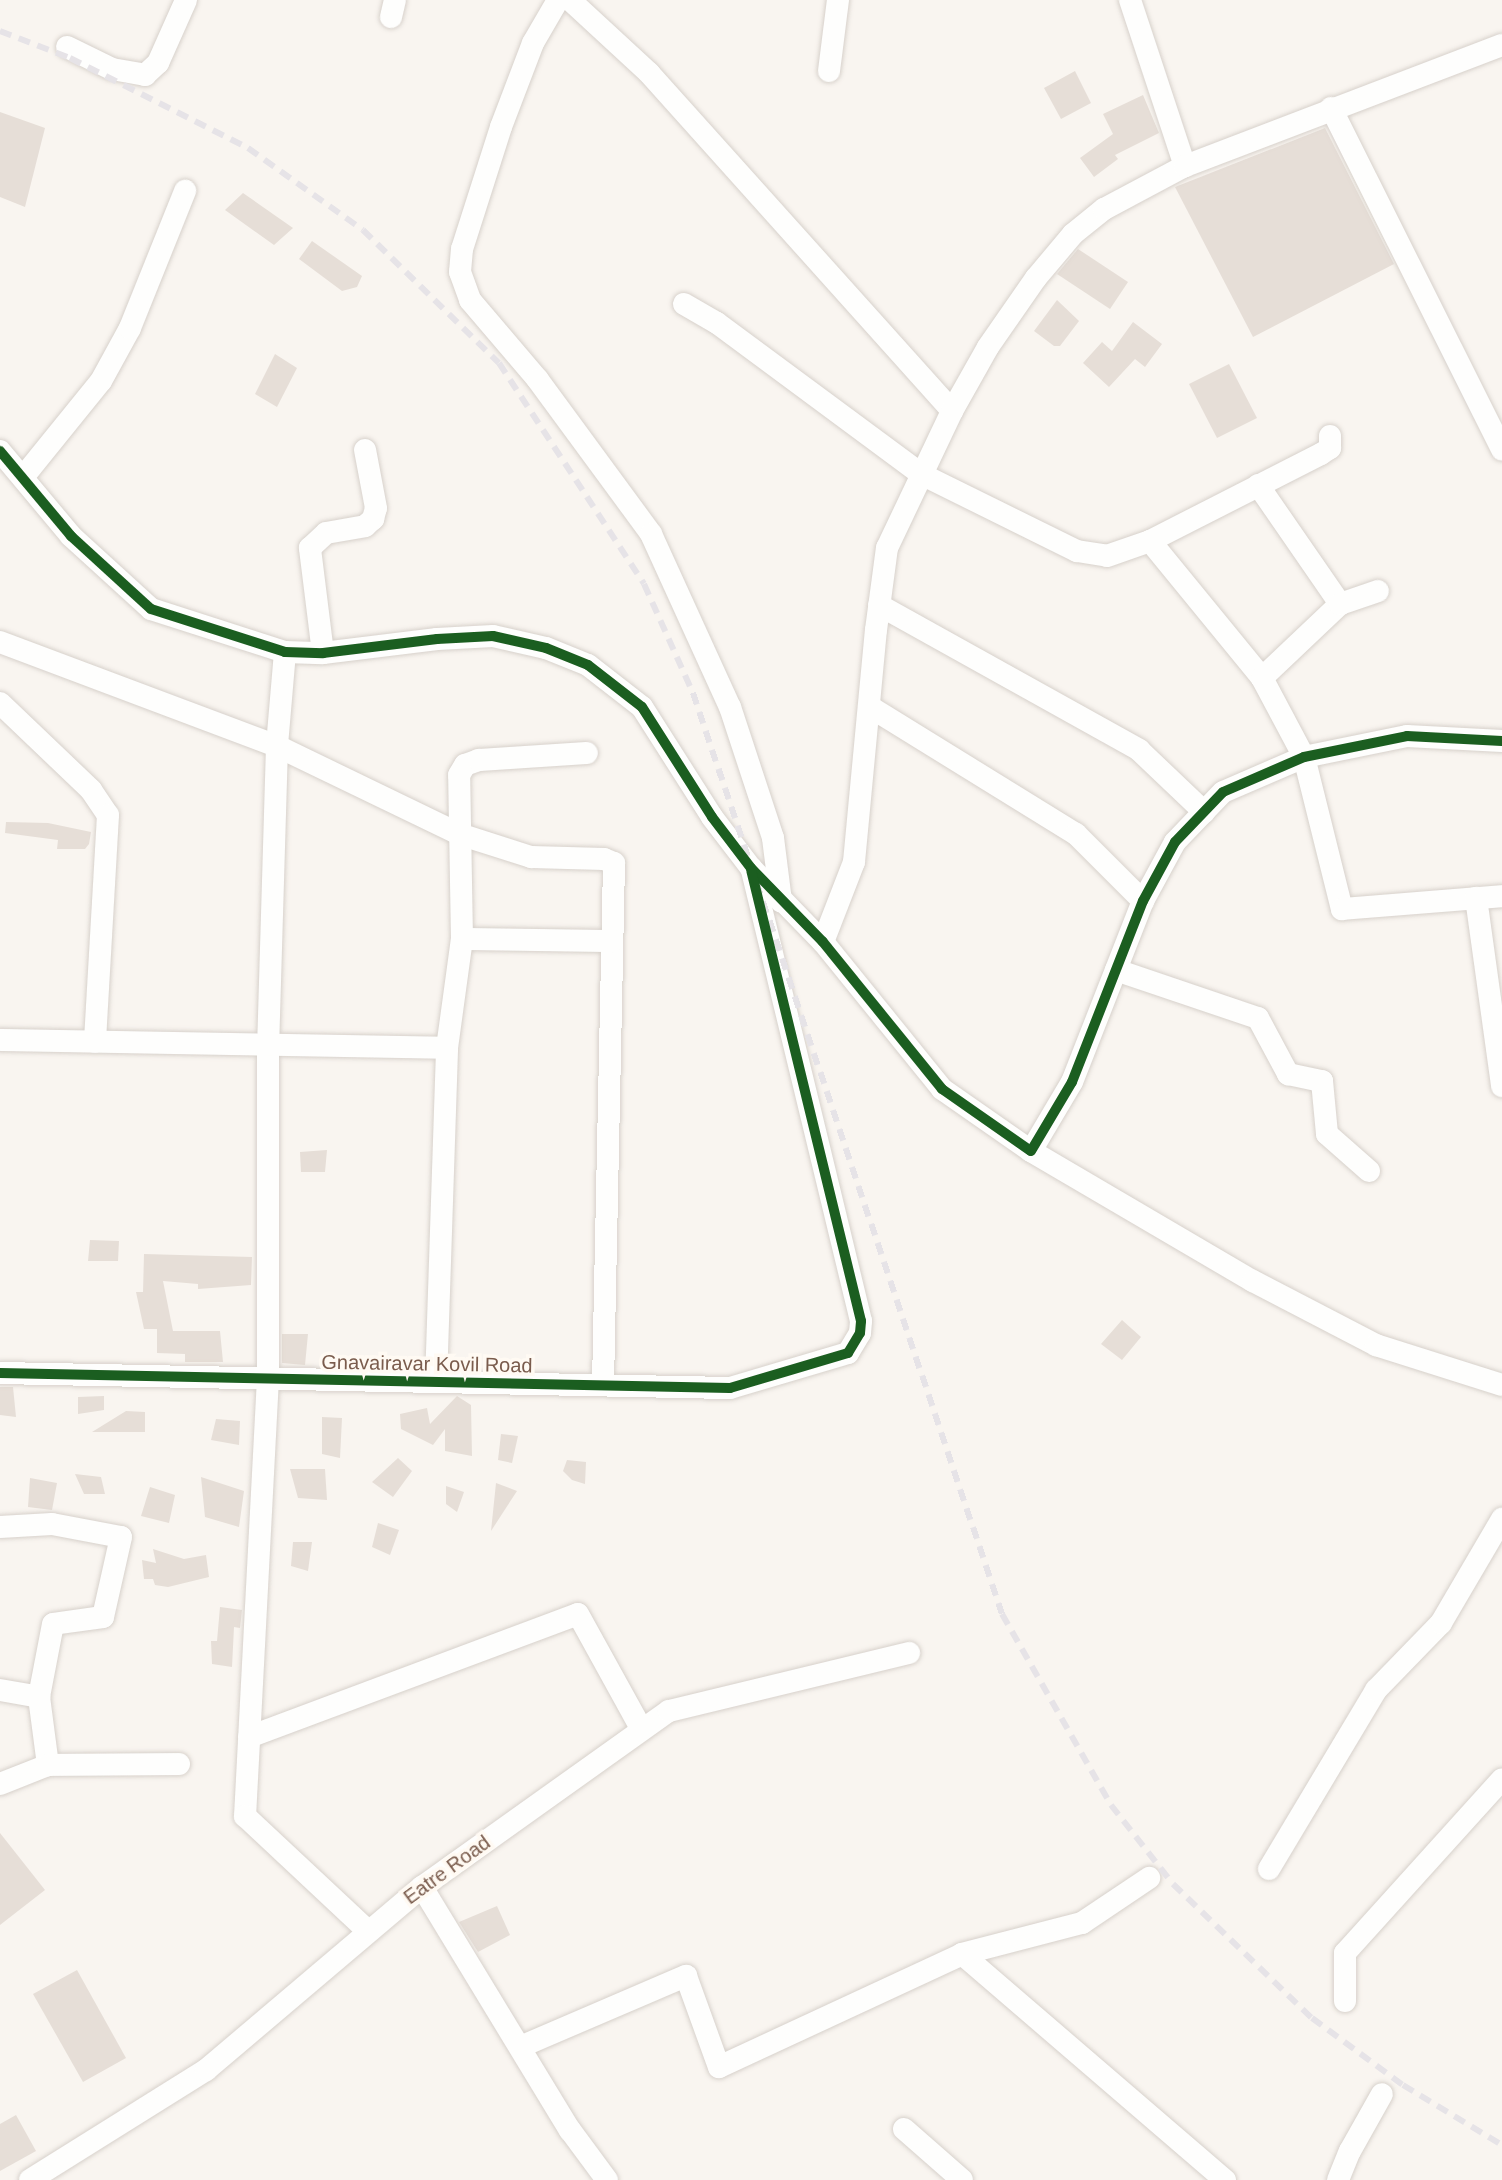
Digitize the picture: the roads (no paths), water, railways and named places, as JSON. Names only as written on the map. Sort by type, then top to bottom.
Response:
[{"type":"street","points":[[67,47],[112,69],[145,75],[158,63],[186,0]]},
{"type":"street","points":[[558,0],[533,43],[501,127],[462,249],[460,272],[470,300],[538,380],[651,534],[730,707],[773,838],[781,901]]},
{"type":"street","points":[[570,0],[649,73],[952,411]]},
{"type":"street","points":[[829,71],[838,0]]},
{"type":"street","points":[[1130,0],[1185,166]]},
{"type":"street","points":[[823,942],[854,862],[887,548],[952,411],[988,347],[1036,278],[1073,234],[1104,209],[1185,166],[1502,45]]},
{"type":"street","points":[[1331,108],[1502,450]]},
{"type":"street","points":[[24,476],[101,381],[130,328],[185,191]]},
{"type":"street","points":[[684,304],[717,323],[921,474],[1077,551],[1107,556],[1150,541],[1321,454],[1330,448],[1330,436]]},
{"type":"street","points":[[323,653],[310,548],[326,533],[365,526],[373,519],[376,508],[365,450]]},
{"type":"street","points":[[0,451],[71,536],[151,609],[285,652],[323,653],[437,639],[493,636],[546,648],[588,665],[642,707],[712,817],[751,868],[823,942],[942,1089],[1031,1151],[1253,1281],[1376,1345],[1502,1385]]},
{"type":"street","points":[[1258,485],[1340,604]]},
{"type":"street","points":[[1150,541],[1262,678],[1304,757],[1342,909],[1502,896]]},
{"type":"street","points":[[1262,678],[1340,604],[1378,591]]},
{"type":"street","points":[[879,605],[1139,750],[1204,812]]},
{"type":"street","points":[[0,642],[277,746],[459,834],[531,857],[604,859],[614,863],[603,1385]]},
{"type":"street","points":[[285,652],[277,746],[268,1045],[268,1378],[245,1816],[367,1930]]},
{"type":"street","points":[[0,703],[91,790],[108,815],[95,1042]]},
{"type":"street","points":[[870,707],[1076,834],[1143,901]]},
{"type":"street","points":[[1031,1151],[1072,1082],[1143,901],[1175,842],[1223,792],[1304,757],[1407,736],[1502,741]]},
{"type":"street","points":[[436,1382],[447,1048],[462,939],[459,775],[465,765],[479,760],[587,753]]},
{"type":"street","name":"Gnavairavar Kovil Road","points":[[0,1373],[730,1388],[848,1353],[860,1333],[861,1321],[751,868]]},
{"type":"street","points":[[1476,898],[1502,1086]]},
{"type":"street","points":[[462,939],[612,941]]},
{"type":"street","points":[[1116,970],[1258,1018],[1288,1074],[1322,1081],[1327,1134],[1369,1171]]},
{"type":"street","points":[[0,1040],[447,1048]]},
{"type":"street","points":[[1269,1869],[1376,1690],[1441,1623],[1502,1519]]},
{"type":"street","points":[[0,1527],[52,1524],[121,1537],[103,1617],[53,1624],[39,1697],[48,1765]]},
{"type":"street","points":[[249,1737],[578,1614],[642,1730]]},
{"type":"street","name":"Eatre Road","points":[[30,2180],[206,2070],[367,1930],[422,1887],[669,1711],[909,1653]]},
{"type":"street","points":[[0,1690],[39,1697]]},
{"type":"street","points":[[0,1784],[48,1765],[179,1764]]},
{"type":"street","points":[[1345,2001],[1345,1953],[1502,1779]]},
{"type":"street","points":[[520,2047],[686,1976],[719,2067],[962,1954],[1082,1923],[1149,1878]]},
{"type":"street","points":[[422,1887],[570,2130],[607,2180]]},
{"type":"street","points":[[962,1954],[1225,2180]]},
{"type":"street","points":[[1338,2180],[1350,2151],[1382,2094]]},
{"type":"street","points":[[904,2129],[962,2180]]},
{"type":"railway","points":[[0,31],[70,58],[248,148],[363,230],[499,363],[644,584],[693,693],[1002,1614],[1111,1805],[1173,1884],[1312,2018],[1403,2085],[1502,2145]]}]
